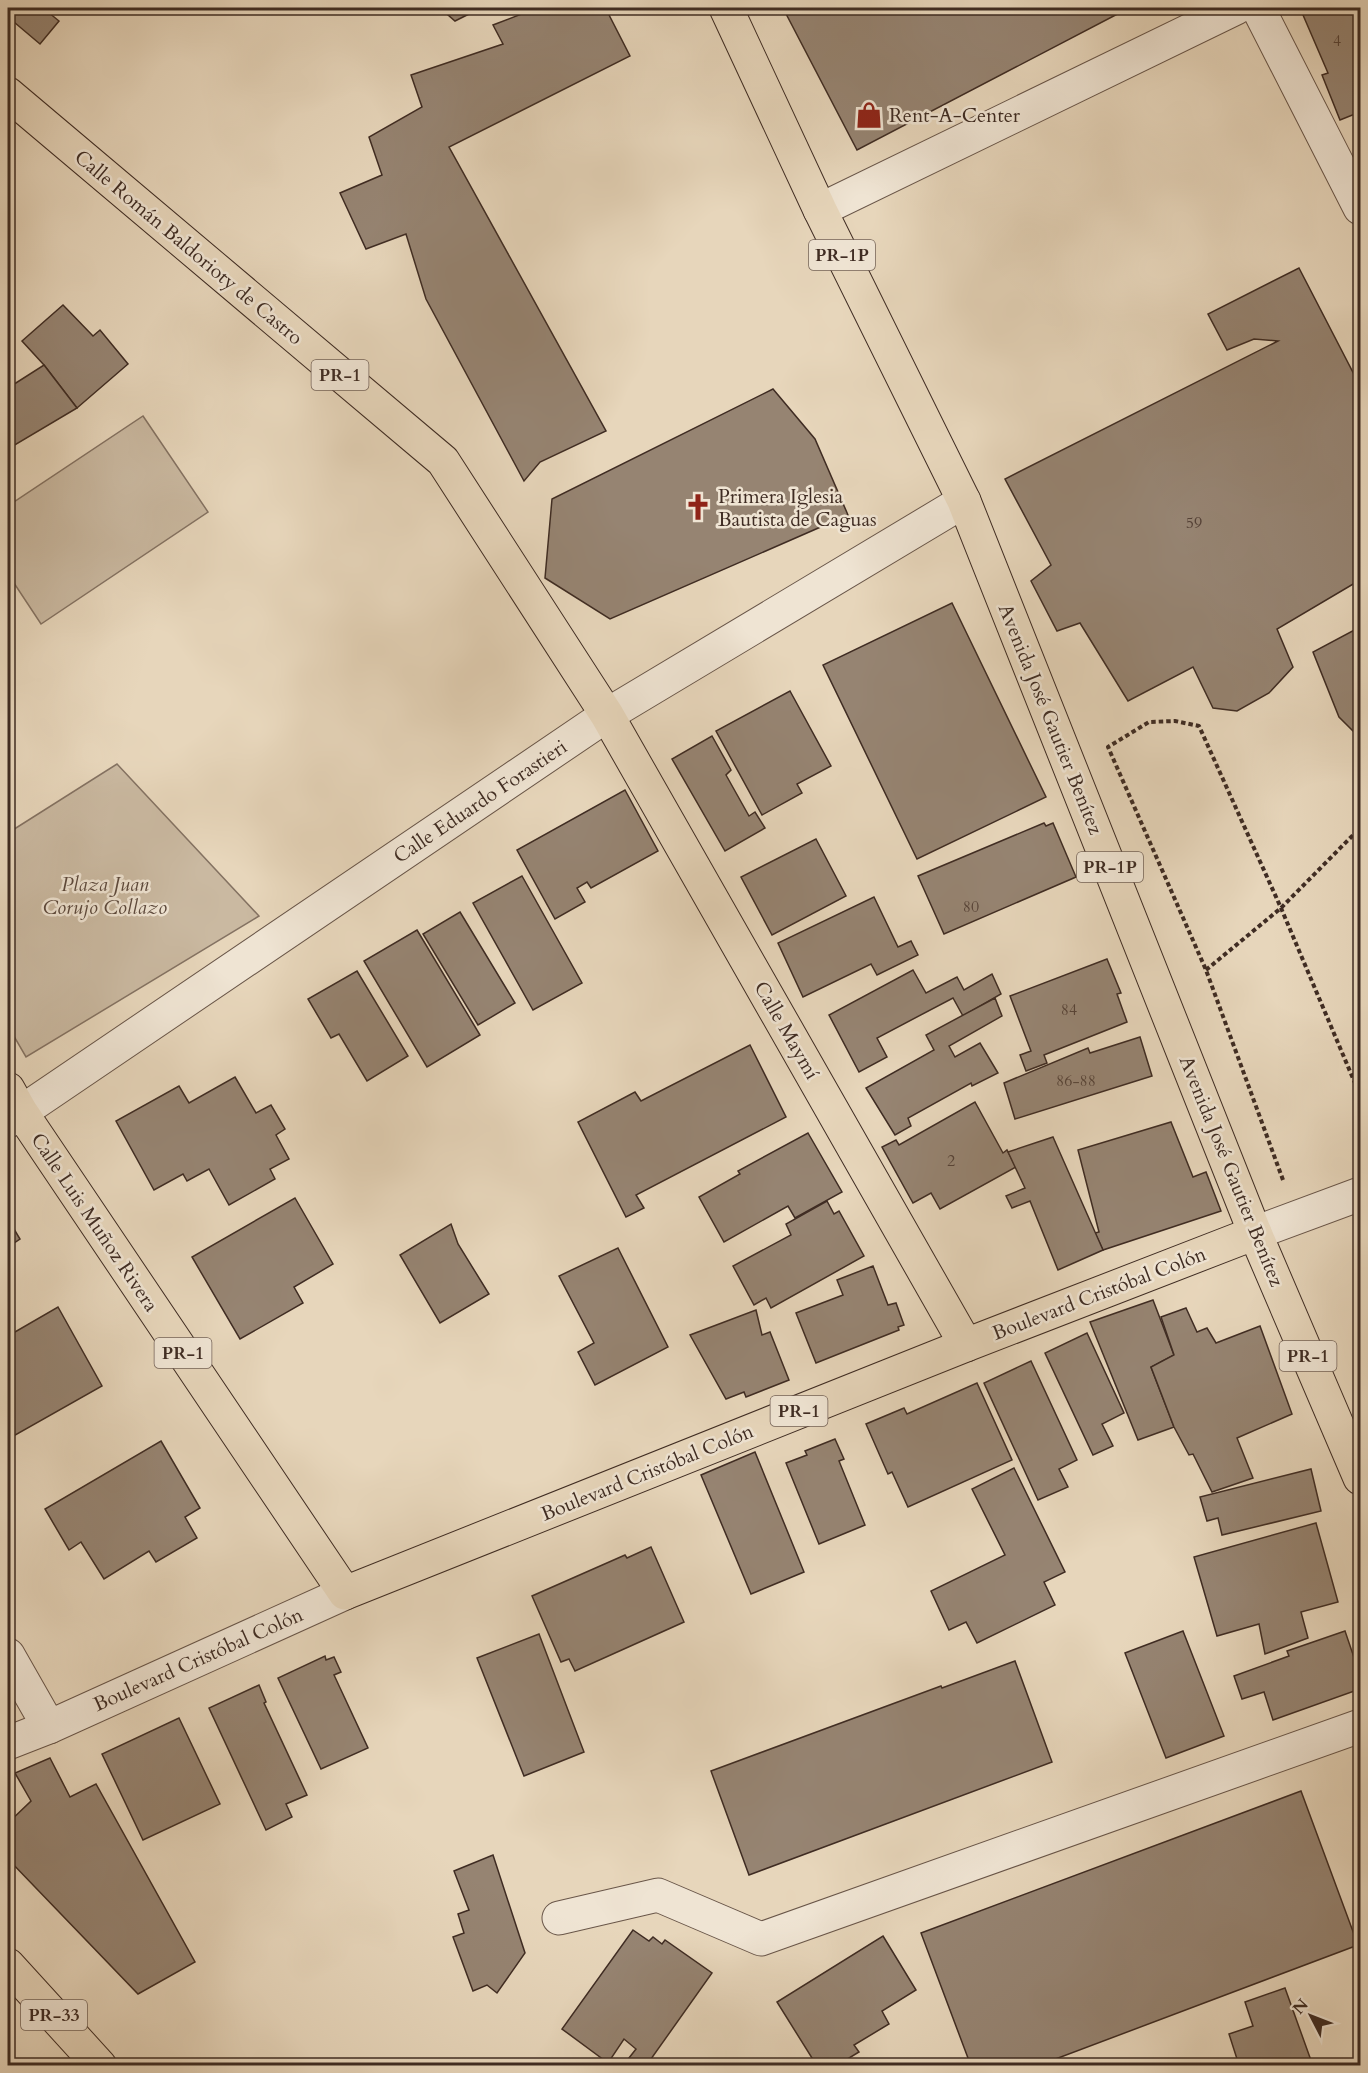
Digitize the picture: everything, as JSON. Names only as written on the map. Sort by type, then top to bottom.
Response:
[{"type":"main road","name":"Avenida José Gautier Benítez","points":[[726,8],[820,210],[964,501],[1256,1233],[1360,1478]]},
{"type":"main road","name":"Calle Román Baldorioty de Castro","points":[[8,94],[443,461],[607,715]]},
{"type":"main road","name":"Calle Maymí","points":[[607,715],[966,1345]]},
{"type":"main road","name":"Calle Luis Muñoz Rivera","points":[[12,1107],[345,1593]]},
{"type":"main road","name":"Boulevard Cristóbal Colón","points":[[345,1593],[966,1345],[1256,1233]]},
{"type":"main road","name":"PR-33","points":[[8,1965],[100,2066]]},
{"type":"street","points":[[820,210],[1236,8]]},
{"type":"street","points":[[1258,8],[1360,208]]},
{"type":"street","name":"Calle Eduardo Forastieri","points":[[12,1107],[607,715],[964,501]]},
{"type":"street","name":"Boulevard Cristóbal Colón","points":[[1256,1233],[1360,1194]]},
{"type":"street","name":"Boulevard Cristóbal Colón","points":[[8,1743],[49,1727],[345,1593]]},
{"type":"street","points":[[8,1655],[49,1727]]},
{"type":"street","points":[[559,1918],[658,1895],[761,1939],[1360,1726]]},
{"type":"path","points":[[1286,1188],[1206,970],[1108,747],[1149,722],[1175,721],[1199,726],[1281,908],[1360,1095]]},
{"type":"path","points":[[1206,970],[1281,908],[1360,828]]},
{"type":"green space","points":[[143,416],[208,512],[41,624],[8,574],[8,506]]},
{"type":"green space","name":"Plaza Juan Corujo Collazo","points":[[117,764],[259,916],[26,1057],[8,1026],[8,833]]},
{"type":"building","points":[[8,8],[52,8],[48,12],[59,21],[40,44],[8,17]]},
{"type":"building","points":[[440,8],[481,8],[455,21]]},
{"type":"building","points":[[537,8],[609,8],[606,9],[630,56],[449,147],[606,431],[540,462],[524,481],[426,299],[406,234],[366,249],[340,193],[382,175],[369,137],[422,107],[411,75],[503,44],[493,25]]},
{"type":"building","points":[[783,8],[1129,8],[857,150]]},
{"type":"building","points":[[1300,8],[1360,8],[1360,112],[1340,120],[1322,75],[1328,73]]},
{"type":"building","points":[[1299,268],[1360,386],[1360,580],[1277,629],[1293,667],[1269,693],[1237,711],[1213,708],[1193,667],[1128,701],[1080,623],[1057,631],[1031,581],[1051,565],[1005,479],[1278,341],[1254,339],[1227,350],[1208,314]]},
{"type":"building","points":[[63,305],[93,336],[100,330],[128,364],[77,408],[22,341]]},
{"type":"building","points":[[44,365],[77,408],[8,449],[8,388]]},
{"type":"building","name":"Primera Iglesia Bautista de Caguas","points":[[773,389],[815,439],[848,515],[610,619],[545,578],[552,499]]},
{"type":"building","points":[[952,603],[1046,797],[917,859],[823,665]]},
{"type":"building","points":[[1360,627],[1360,738],[1339,717],[1313,652]]},
{"type":"building","points":[[790,691],[831,766],[797,784],[802,793],[762,815],[716,731]]},
{"type":"building","points":[[712,736],[731,770],[726,775],[749,816],[755,812],[765,828],[725,851],[672,759]]},
{"type":"building","points":[[625,790],[658,851],[591,888],[587,882],[577,888],[585,902],[555,919],[517,850]]},
{"type":"building","points":[[1044,823],[1046,826],[1053,823],[1076,877],[944,934],[918,876]]},
{"type":"building","points":[[816,839],[846,896],[772,935],[741,877]]},
{"type":"building","points":[[522,876],[582,983],[533,1010],[473,903]]},
{"type":"building","points":[[874,897],[898,947],[911,941],[918,955],[877,975],[871,964],[803,997],[778,943]]},
{"type":"building","points":[[460,912],[515,1003],[478,1025],[423,934]]},
{"type":"building","points":[[417,930],[480,1035],[427,1067],[364,961]]},
{"type":"building","points":[[1107,959],[1121,993],[1117,994],[1127,1022],[1044,1055],[1047,1063],[1026,1071],[1020,1055],[1031,1051],[1010,996]]},
{"type":"building","points":[[913,970],[926,993],[957,977],[964,990],[992,974],[1001,994],[963,1016],[953,998],[877,1038],[887,1057],[859,1072],[829,1015]]},
{"type":"building","points":[[357,971],[408,1056],[367,1081],[339,1034],[331,1038],[308,999]]},
{"type":"building","points":[[995,998],[1002,1016],[949,1046],[955,1057],[980,1043],[998,1073],[972,1086],[971,1083],[908,1118],[911,1126],[895,1135],[866,1088],[934,1050],[926,1035]]},
{"type":"building","points":[[1140,1037],[1152,1076],[1015,1119],[1004,1083],[1088,1048],[1090,1053]]},
{"type":"building","points":[[750,1045],[786,1117],[636,1195],[644,1208],[626,1217],[578,1122],[635,1092],[641,1101]]},
{"type":"building","points":[[235,1077],[256,1113],[271,1105],[285,1129],[276,1135],[289,1159],[270,1169],[275,1179],[229,1205],[209,1169],[187,1181],[183,1174],[154,1190],[116,1121],[179,1086],[189,1103]]},
{"type":"building","points":[[975,1102],[1003,1153],[1007,1150],[1016,1167],[940,1209],[931,1193],[913,1203],[882,1147],[896,1140],[899,1145]]},
{"type":"building","points":[[1171,1122],[1193,1177],[1206,1172],[1221,1211],[1103,1250],[1095,1233],[1099,1232],[1078,1150]]},
{"type":"building","points":[[808,1133],[842,1192],[795,1218],[788,1206],[724,1242],[699,1197],[740,1174],[738,1171]]},
{"type":"building","points":[[1053,1137],[1103,1250],[1058,1270],[1030,1201],[1012,1208],[1006,1196],[1025,1188],[1008,1152]]},
{"type":"building","points":[[295,1198],[333,1264],[294,1287],[303,1303],[240,1339],[192,1257]]},
{"type":"building","points":[[827,1201],[834,1214],[839,1211],[864,1256],[771,1308],[766,1298],[754,1305],[733,1266],[791,1235],[786,1224]]},
{"type":"building","points":[[8,1219],[20,1239],[8,1247]]},
{"type":"building","points":[[451,1224],[458,1244],[489,1294],[440,1323],[400,1255]]},
{"type":"building","points":[[618,1248],[668,1347],[595,1385],[578,1352],[594,1343],[559,1276]]},
{"type":"building","points":[[873,1266],[888,1305],[896,1303],[904,1325],[898,1327],[899,1330],[816,1363],[796,1313],[843,1295],[837,1280]]},
{"type":"building","points":[[1153,1300],[1174,1355],[1151,1367],[1174,1427],[1138,1440],[1090,1322]]},
{"type":"building","points":[[58,1307],[102,1386],[10,1438],[8,1434],[8,1336]]},
{"type":"building","points":[[1186,1308],[1197,1332],[1207,1328],[1216,1343],[1260,1326],[1292,1414],[1237,1438],[1253,1478],[1212,1492],[1193,1454],[1189,1455],[1174,1427],[1151,1367],[1174,1355],[1161,1317]]},
{"type":"building","points":[[756,1310],[762,1335],[770,1332],[789,1380],[746,1397],[744,1392],[726,1399],[690,1335]]},
{"type":"building","points":[[1087,1333],[1124,1413],[1102,1424],[1113,1446],[1093,1455],[1045,1353]]},
{"type":"building","points":[[1031,1361],[1077,1460],[1059,1469],[1068,1487],[1038,1500],[984,1383]]},
{"type":"building","points":[[977,1383],[1012,1460],[908,1507],[892,1472],[888,1474],[866,1424],[904,1408],[907,1414]]},
{"type":"building","points":[[835,1439],[844,1459],[839,1461],[865,1525],[819,1544],[786,1463],[807,1455],[805,1451]]},
{"type":"building","points":[[161,1441],[200,1508],[185,1517],[197,1538],[156,1562],[149,1551],[104,1579],[81,1542],[69,1550],[45,1509]]},
{"type":"building","points":[[755,1452],[804,1572],[751,1594],[701,1475]]},
{"type":"building","points":[[1014,1468],[1065,1572],[1044,1582],[1055,1605],[977,1643],[966,1622],[949,1630],[931,1591],[1005,1555],[972,1489]]},
{"type":"building","points":[[1311,1469],[1321,1511],[1222,1535],[1218,1518],[1207,1521],[1200,1497]]},
{"type":"building","points":[[1316,1523],[1338,1602],[1301,1612],[1308,1638],[1265,1654],[1259,1624],[1217,1636],[1194,1557]]},
{"type":"building","points":[[651,1547],[684,1622],[575,1671],[569,1659],[561,1662],[532,1596],[625,1555],[627,1558]]},
{"type":"building","points":[[1183,1631],[1224,1736],[1166,1758],[1125,1653]]},
{"type":"building","points":[[1345,1631],[1360,1675],[1360,1689],[1273,1720],[1264,1692],[1242,1699],[1234,1676],[1289,1656],[1287,1651]]},
{"type":"building","points":[[539,1634],[584,1752],[524,1776],[477,1658]]},
{"type":"building","points":[[325,1656],[326,1660],[334,1657],[341,1672],[334,1675],[368,1748],[321,1769],[278,1678]]},
{"type":"building","points":[[1015,1661],[1052,1762],[749,1875],[711,1771]]},
{"type":"building","points":[[259,1685],[266,1702],[264,1703],[307,1795],[286,1804],[292,1817],[266,1830],[209,1708]]},
{"type":"building","points":[[179,1718],[220,1804],[143,1840],[102,1754]]},
{"type":"building","points":[[50,1758],[70,1797],[96,1784],[195,1962],[138,1994],[8,1859],[8,1823],[31,1801],[15,1773]]},
{"type":"building","points":[[1301,1791],[1358,1945],[1037,2066],[971,2066],[921,1933]]},
{"type":"building","points":[[493,1855],[525,1953],[497,1993],[487,1985],[473,1991],[453,1937],[464,1933],[458,1914],[469,1910],[454,1871]]},
{"type":"building","points":[[633,1930],[649,1941],[653,1937],[662,1944],[665,1940],[712,1973],[646,2066],[639,2066],[629,2058],[636,2049],[624,2039],[608,2063],[562,2029]]},
{"type":"building","points":[[883,1936],[916,1990],[882,2011],[889,2024],[854,2045],[859,2052],[836,2066],[817,2066],[777,2002]]},
{"type":"building","points":[[1285,1988],[1313,2066],[1228,2066],[1238,2062],[1229,2034],[1253,2026],[1245,2002]]},
{"type":"place","name":"Rent-A-Center","points":[[869,115]]},
{"type":"place","name":"Primera Iglesia Bautista de Caguas","points":[[698,507]]}]
